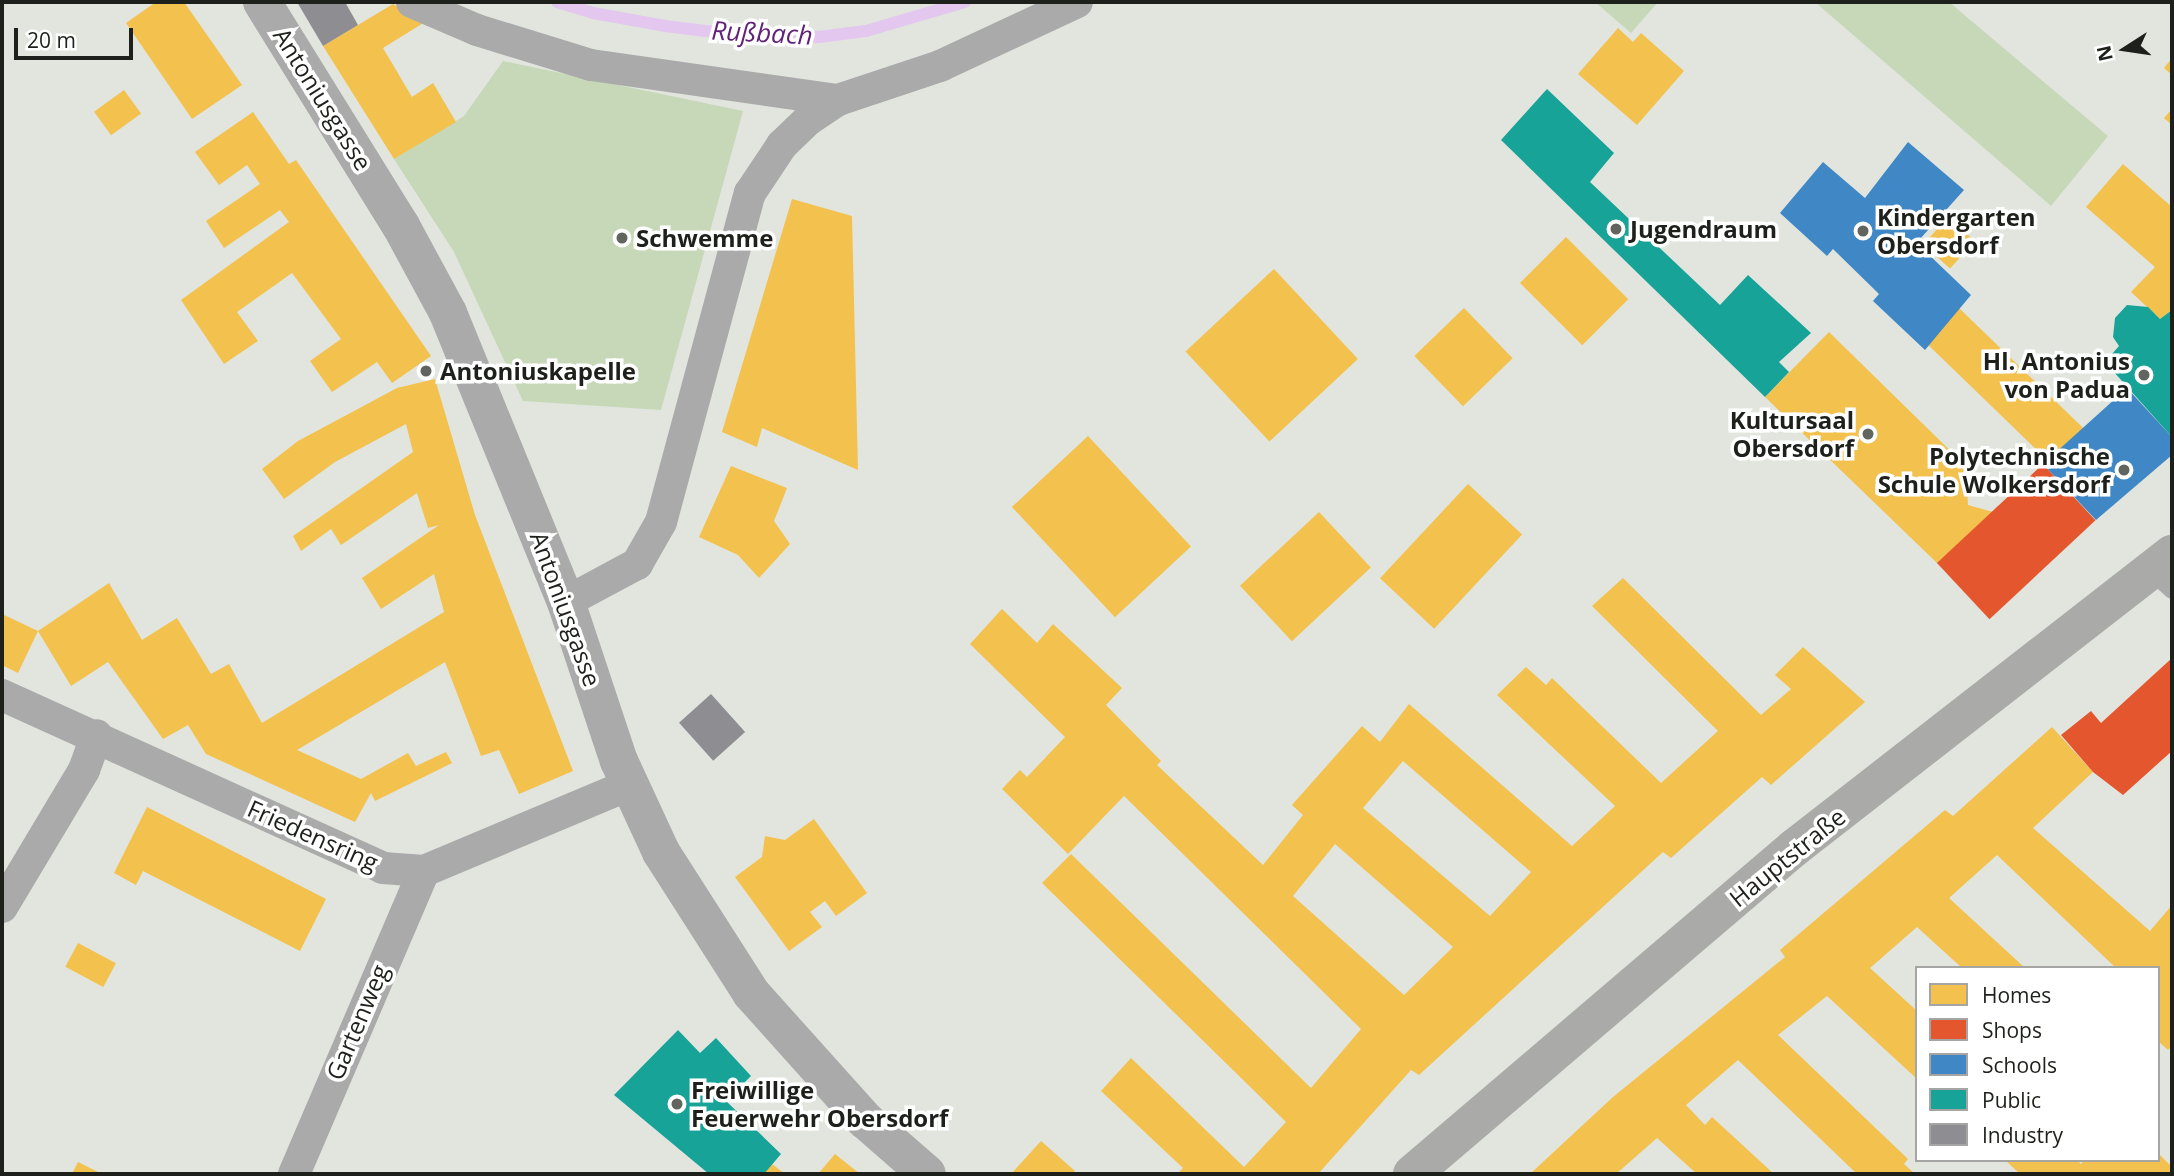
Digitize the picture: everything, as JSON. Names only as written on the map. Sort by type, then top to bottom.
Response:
[{"type":"main road","name":"Hauptstraße","points":[[1412,1174],[1794,848],[2165,572]]},
{"type":"street","name":"Antoniusgasse","points":[[262,2],[401,226],[448,313],[566,602],[629,785],[661,852],[751,993],[865,1120],[927,1174]]},
{"type":"street","points":[[412,2],[477,30],[591,65],[838,100]]},
{"type":"street","points":[[566,602],[637,564],[661,522],[750,193],[782,145],[808,120],[838,100],[951,62],[1076,2]]},
{"type":"street","name":"Friedensring","points":[[2,695],[383,868],[424,871],[629,785]]},
{"type":"street","points":[[2,907],[84,770],[97,736]]},
{"type":"street","name":"Gartenweg","points":[[294,1174],[424,871]]},
{"type":"green space","points":[[1595,2],[1658,2],[1631,33]]},
{"type":"green space","points":[[1815,2],[1949,2],[2108,136],[2051,206]]},
{"type":"green space","name":"Schwemme","points":[[503,61],[743,111],[661,410],[523,401],[454,252],[394,159],[464,116]]},
{"type":"building: Homes","points":[[156,2],[184,2],[242,85],[192,119],[126,23]]},
{"type":"building: Homes","points":[[393,4],[425,22],[383,48],[412,97],[433,83],[456,122],[394,159],[323,46]]},
{"type":"building: Homes","points":[[1618,28],[1633,42],[1641,33],[1684,71],[1637,125],[1578,74]]},
{"type":"building: Homes","points":[[2172,58],[2172,75],[2164,68]]},
{"type":"building: Homes","points":[[124,90],[141,113],[111,135],[94,112]]},
{"type":"building: Homes","points":[[2172,109],[2172,125],[2164,118]]},
{"type":"building: Homes","points":[[253,112],[289,164],[296,160],[431,356],[392,383],[377,362],[332,392],[310,361],[341,339],[292,273],[237,312],[258,341],[224,364],[181,300],[289,222],[280,210],[224,248],[206,221],[260,184],[247,165],[219,185],[195,152]]},
{"type":"building: Homes","points":[[2123,164],[2172,207],[2172,310],[2160,319],[2131,292],[2155,267],[2086,207]]},
{"type":"building: Homes","points":[[792,199],[852,216],[858,470],[762,428],[757,447],[722,432]]},
{"type":"building: Homes","points":[[1948,217],[1975,241],[1950,269],[1923,244]]},
{"type":"building: Homes","points":[[1566,237],[1628,299],[1582,345],[1520,283]]},
{"type":"building: Homes","points":[[1274,269],[1358,359],[1269,441],[1186,352]]},
{"type":"building: Homes","points":[[1464,308],[1513,358],[1463,406],[1414,356]]},
{"type":"building: Homes","points":[[1959,308],[2083,428],[2050,463],[1926,343]]},
{"type":"building: Homes","name":"Kultursaal Obersdorf","points":[[1829,332],[1971,471],[1966,477],[1968,505],[1993,512],[1938,564],[1765,397]]},
{"type":"building: Homes","points":[[435,379],[475,515],[573,771],[519,794],[499,750],[481,756],[445,662],[297,750],[361,779],[408,753],[416,766],[446,752],[452,763],[375,801],[371,793],[355,822],[206,754],[188,725],[163,739],[108,662],[71,686],[38,631],[109,583],[142,640],[177,618],[211,674],[229,664],[262,723],[444,612],[434,574],[381,609],[362,578],[439,525],[428,528],[417,493],[341,545],[331,529],[301,551],[293,536],[413,452],[406,424],[335,462],[284,499],[262,469],[298,441],[397,388]]},
{"type":"building: Homes","points":[[1088,436],[1191,546],[1115,617],[1012,507]]},
{"type":"building: Homes","points":[[731,466],[787,488],[774,521],[790,544],[759,578],[738,555],[699,537]]},
{"type":"building: Homes","points":[[1468,484],[1522,534],[1434,629],[1380,578]]},
{"type":"building: Homes","points":[[1319,512],[1371,568],[1292,641],[1240,586]]},
{"type":"building: Homes","points":[[1623,578],[1761,715],[1791,689],[1775,675],[1803,647],[1865,702],[1771,785],[1762,777],[1671,858],[1663,852],[1419,1075],[1411,1070],[1318,1174],[1177,1174],[1183,1168],[1101,1091],[1131,1058],[1244,1167],[1286,1122],[1042,883],[1071,854],[1311,1088],[1361,1029],[1124,796],[1068,854],[1002,789],[1020,770],[1027,777],[1065,737],[970,644],[1002,609],[1037,643],[1053,624],[1122,688],[1106,705],[1161,761],[1157,765],[1263,865],[1303,815],[1292,805],[1362,726],[1380,742],[1409,704],[1572,846],[1615,806],[1497,695],[1526,667],[1546,685],[1552,678],[1661,783],[1718,731],[1592,606]],"holes":[[[1403,761],[1531,872],[1490,916],[1363,808]],[[1335,844],[1453,947],[1404,995],[1293,896]]]},
{"type":"building: Homes","points":[[2,614],[38,631],[18,673],[2,665]]},
{"type":"building: Homes","points":[[2052,727],[2093,772],[2033,828],[2150,931],[2172,905],[2172,1046],[2168,1050],[2160,1043],[2160,966],[2114,966],[1997,855],[1949,898],[2023,966],[1960,966],[1917,927],[1870,968],[1915,1009],[1915,1077],[1827,996],[1778,1035],[1908,1159],[1904,1164],[1915,1174],[1857,1174],[1738,1060],[1686,1105],[1705,1125],[1712,1117],[1774,1174],[1697,1174],[1657,1138],[1616,1174],[1530,1174],[1613,1097],[1785,957],[1780,950],[1945,810],[1953,816]]},
{"type":"building: Homes","points":[[147,807],[326,899],[300,951],[143,871],[136,885],[114,873]]},
{"type":"building: Homes","points":[[814,819],[867,893],[836,916],[825,901],[810,912],[822,927],[789,951],[735,877],[762,857],[765,836],[785,840]]},
{"type":"building: Homes","points":[[78,943],[116,963],[103,987],[65,967]]},
{"type":"building: Homes","points":[[1041,1141],[1075,1171],[1072,1174],[1011,1174]]},
{"type":"building: Homes","points":[[835,1154],[860,1174],[818,1174]]},
{"type":"building: Homes","points":[[2160,1155],[2172,1167],[2172,1174],[2020,1174],[2007,1162],[2160,1162]]},
{"type":"building: Homes","points":[[78,1162],[102,1174],[72,1174]]},
{"type":"building: Homes","points":[[772,1164],[785,1174],[764,1174]]},
{"type":"building: Shops","points":[[2043,464],[2096,520],[1989,619],[1937,563]]},
{"type":"building: Shops","points":[[2172,658],[2172,751],[2123,795],[2093,772],[2061,735],[2091,711],[2101,723]]},
{"type":"building: Schools","name":"Kindergarten Obersdorf","points":[[1908,142],[1964,190],[1911,249],[1919,257],[1925,251],[1971,295],[1925,350],[1873,301],[1879,294],[1833,249],[1827,256],[1780,213],[1823,162],[1865,198]]},
{"type":"building: Schools","points":[[2127,388],[2172,437],[2172,455],[2096,520],[2043,464]]},
{"type":"building: Public","name":"Jugendraum","points":[[1547,89],[1614,153],[1590,182],[1720,305],[1748,275],[1811,333],[1779,362],[1789,372],[1765,397],[1501,140]]},
{"type":"building: Public","name":"Hl. Antonius von Padua","points":[[2127,305],[2148,307],[2160,319],[2172,310],[2172,437],[2105,362],[2119,346],[2113,337],[2115,318]]},
{"type":"building: Public","name":"Freiwillige Feuerwehr Obersdorf","points":[[678,1030],[700,1053],[716,1038],[751,1076],[726,1101],[781,1154],[764,1174],[709,1174],[614,1095]]},
{"type":"building: Industry","points":[[297,2],[345,2],[358,25],[323,46]]},
{"type":"building: Industry","points":[[711,694],[745,732],[713,761],[679,723]]},
{"type":"waterway","name":"Rußbach","points":[[557,2],[593,13],[665,26],[737,35],[819,37],[866,31],[965,2]]},
{"type":"place","name":"Jugendraum","points":[[1616,229]]},
{"type":"place","name":"Kindergarten Obersdorf","points":[[1863,231]]},
{"type":"place","name":"Schwemme","points":[[622,238]]},
{"type":"place","name":"Antoniuskapelle","points":[[426,371]]},
{"type":"place","name":"Hl. Antonius von Padua","points":[[2144,375]]},
{"type":"place","name":"Kultursaal Obersdorf","points":[[1868,434]]},
{"type":"place","name":"Polytechnische Schule Wolkersdorf","points":[[2124,470]]},
{"type":"place","name":"Freiwillige Feuerwehr Obersdorf","points":[[677,1104]]}]
